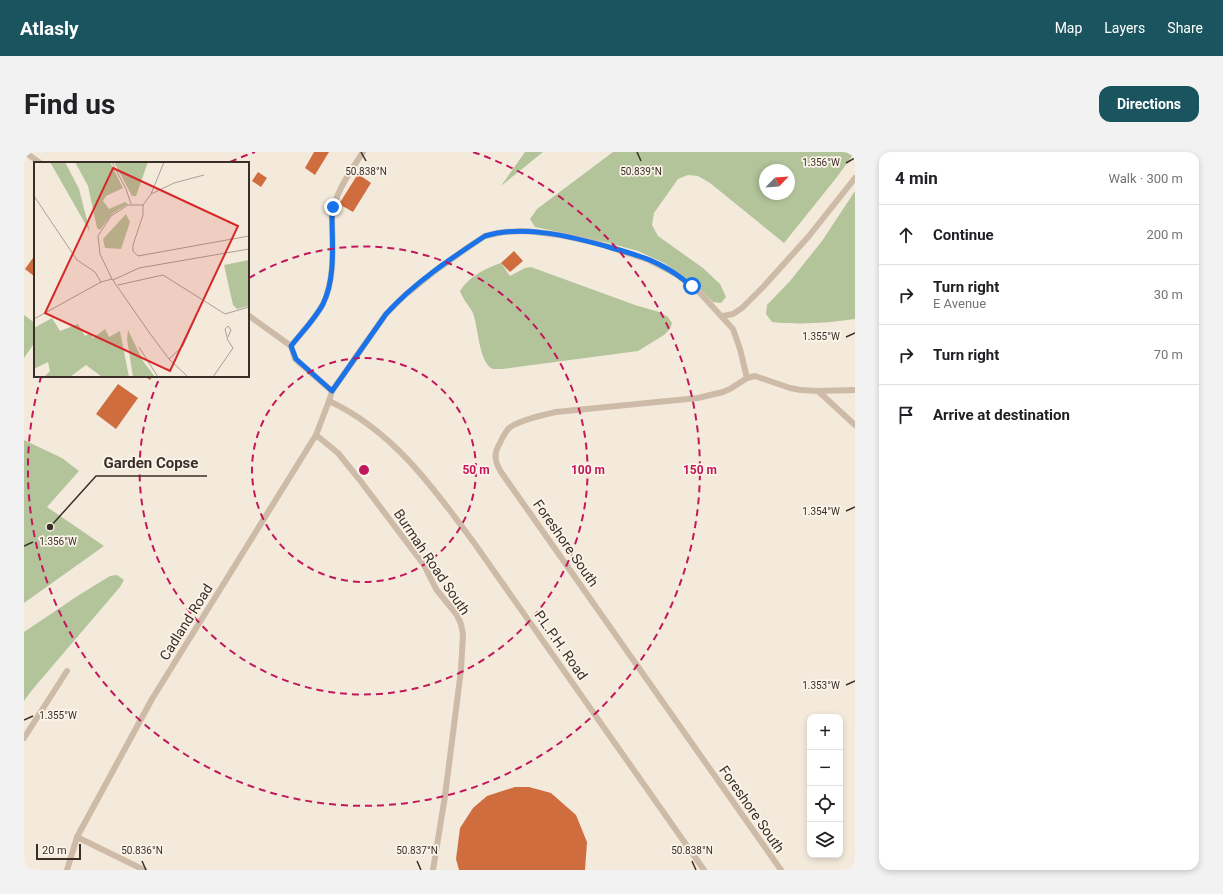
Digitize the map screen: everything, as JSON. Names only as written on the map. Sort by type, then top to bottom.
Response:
[{"type":"lane","points":[[25,152],[39,162]]},
{"type":"lane","points":[[291,346],[316,314],[327,294],[331,270],[333,207],[342,187],[363,152]]},
{"type":"lane","points":[[723,316],[733,314],[742,308],[764,286],[809,236],[855,178]]},
{"type":"lane","name":"Cadland Road","points":[[67,870],[77,838],[152,699],[316,435],[332,391],[386,314],[435,271],[485,236],[494,233],[526,231],[560,235],[597,243],[649,260],[676,274],[700,293],[734,328],[747,378]]},
{"type":"lane","points":[[249,315],[291,346],[296,359],[332,391]]},
{"type":"lane","points":[[747,378],[755,376],[790,388],[818,392],[855,390]]},
{"type":"lane","name":"Foreshore South","points":[[747,378],[723,392],[698,398],[538,415],[509,429],[498,445],[496,464],[781,870]]},
{"type":"lane","points":[[818,392],[855,424]]},
{"type":"lane","name":"P.L.P.H. Road","points":[[329,401],[346,409],[371,426],[415,466],[440,496],[704,870]]},
{"type":"lane","name":"Burmah Road South","points":[[316,435],[338,453],[359,479],[424,565],[436,588],[457,615],[461,624],[463,634],[461,670],[445,796],[433,870]]},
{"type":"lane","points":[[24,738],[67,671]]},
{"type":"lane","points":[[77,838],[144,870]]},
{"type":"green space","points":[[525,152],[543,152],[501,186]]},
{"type":"green space","points":[[613,152],[855,152],[784,243],[710,183],[698,176],[688,175],[678,179],[654,213],[652,225],[658,236],[703,268],[720,284],[726,297],[721,303],[713,302],[695,284],[664,263],[638,251],[601,241],[535,227],[530,219],[537,209]]},
{"type":"green space","points":[[855,191],[855,319],[814,323],[772,322],[766,314],[767,305],[790,281],[822,241]]},
{"type":"green space","points":[[501,263],[510,276],[525,268],[531,267],[635,305],[659,312],[668,317],[672,323],[670,329],[664,335],[638,351],[493,369],[488,366],[482,353],[473,313],[460,291],[463,286],[473,277]]},
{"type":"green space","points":[[24,315],[34,322],[34,343],[24,358]]},
{"type":"green space","points":[[24,440],[62,458],[79,471],[47,507],[104,546],[24,603]]},
{"type":"green space","points":[[117,575],[124,580],[120,587],[24,701],[24,632],[110,576]]},
{"type":"building","points":[[314,152],[329,152],[315,175],[305,168]]},
{"type":"building","points":[[258,172],[267,178],[261,187],[252,181]]},
{"type":"building","points":[[358,174],[371,183],[353,212],[339,204]]},
{"type":"building","points":[[514,251],[523,261],[510,272],[501,263]]},
{"type":"building","points":[[34,256],[34,276],[25,269]]},
{"type":"building","points":[[146,377],[152,377],[150,380]]},
{"type":"building","points":[[118,384],[138,398],[116,429],[96,414]]},
{"type":"building","points":[[515,787],[529,787],[551,793],[576,815],[587,842],[585,870],[459,870],[456,859],[460,828],[473,808],[487,796]]},
{"type":"place","name":"Garden Copse","points":[[50,527]]},
{"type":"route","points":[[333,207],[332,257],[330,282],[327,294],[316,314],[291,346],[296,359],[332,391],[386,314],[394,306],[412,289],[435,271],[485,236],[494,233],[526,231],[560,235],[597,243],[624,251],[663,266],[692,286]]}]
